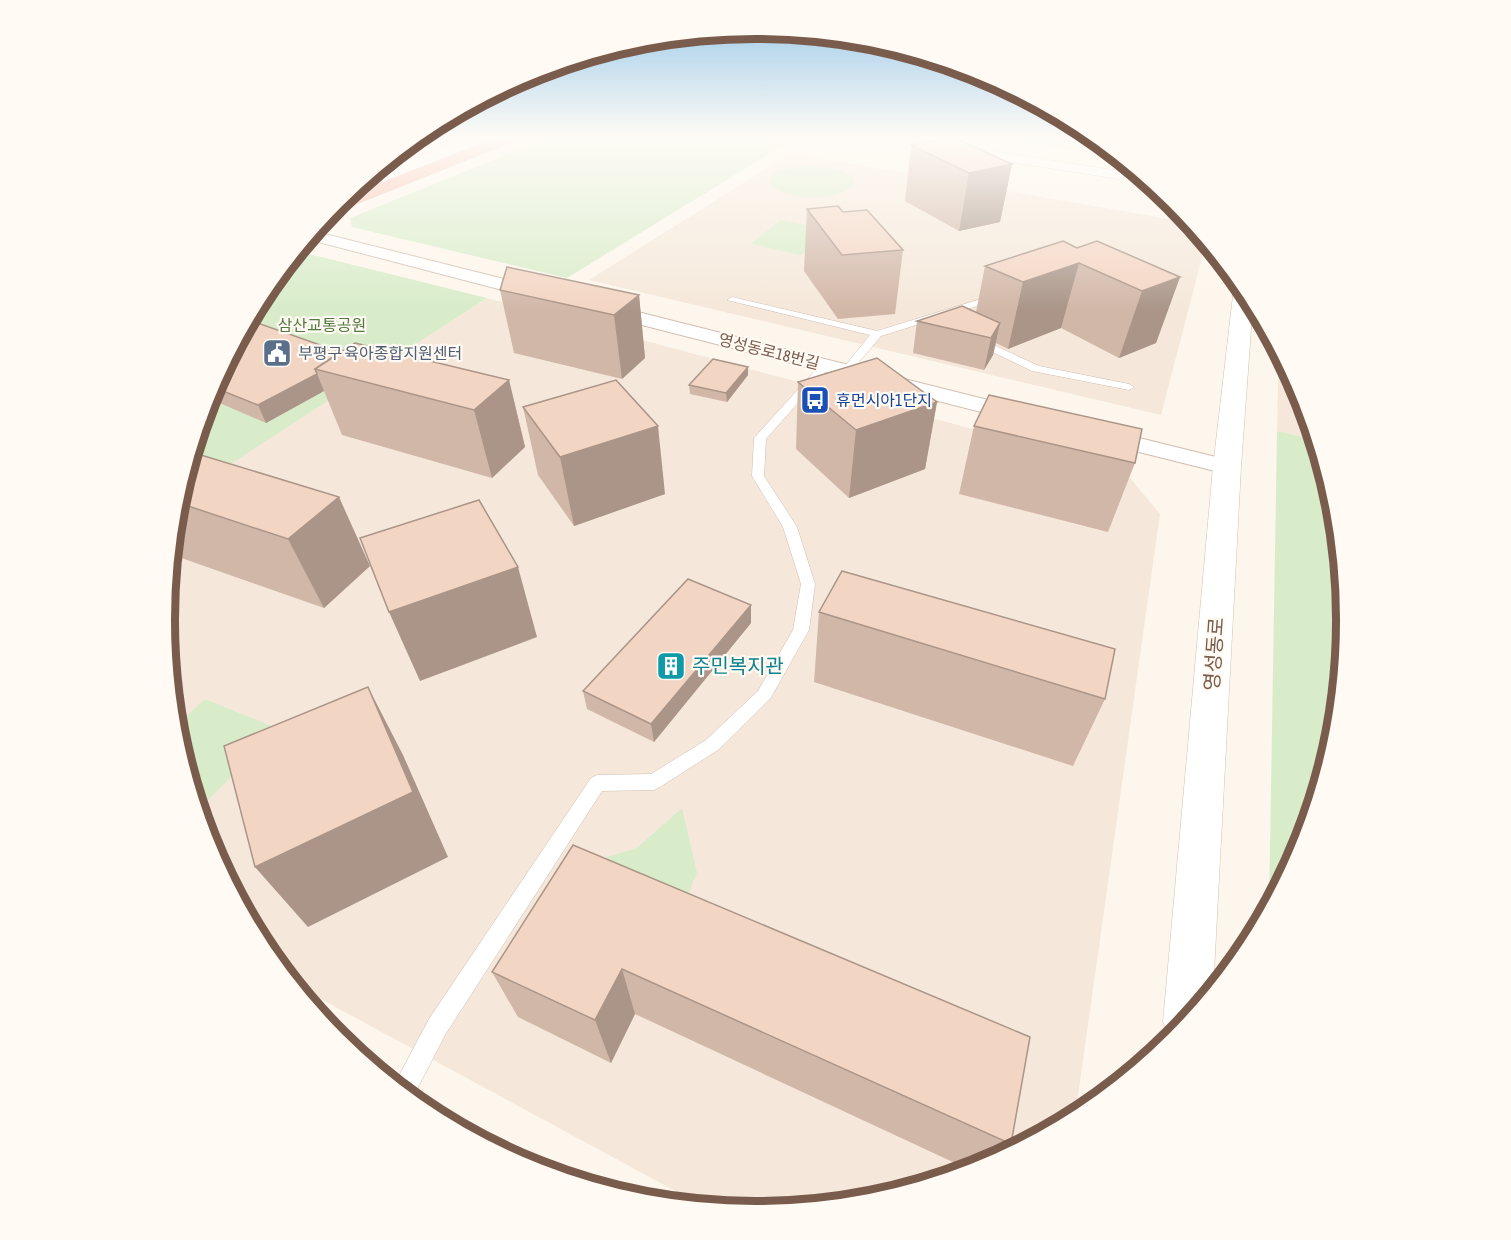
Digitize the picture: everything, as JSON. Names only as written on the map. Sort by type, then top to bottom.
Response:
[{"type":"street","points":[[319,237],[564,300]]},
{"type":"street","name":"영성동로","points":[[1188,1007],[1227,467],[1243,303]]},
{"type":"street","name":"영성동로18번길","points":[[586,305],[1042,421]]},
{"type":"street","points":[[1077,429],[1227,467]]},
{"type":"lane","points":[[732,300],[878,334],[1003,296]]},
{"type":"lane","points":[[929,318],[949,327]]},
{"type":"lane","points":[[846,371],[878,334]]},
{"type":"lane","points":[[969,337],[1036,369],[1129,387]]},
{"type":"lane","points":[[407,1084],[436,1027],[597,783],[654,782],[712,745],[764,695],[801,630],[808,584],[790,527],[758,476],[760,438],[825,366]]},
{"type":"shaded area","points":[[723,196],[1036,196],[1177,220],[1204,251],[1161,415],[589,280]]},
{"type":"shaded area","points":[[487,298],[1106,465],[1131,479],[1160,514],[1077,1104],[1046,1123],[978,1157],[906,1181],[869,1190],[793,1200],[718,1200],[686,1197],[312,994],[272,943],[234,877],[205,807],[194,770],[179,696],[175,620],[179,544],[190,490]]},
{"type":"shaded area","points":[[1279,367],[1307,438],[1277,431]]},
{"type":"green space","points":[[405,196],[701,196],[567,278],[352,227],[350,218]]},
{"type":"green space","points":[[781,220],[831,230],[801,255],[750,244]]},
{"type":"green space","name":"삼산교통공원","points":[[306,253],[487,298],[190,491],[205,433],[234,363],[272,297]]},
{"type":"green space","points":[[1277,431],[1307,438],[1317,470],[1332,544],[1336,620],[1332,696],[1317,770],[1306,807],[1269,892]]},
{"type":"green space","points":[[205,699],[279,729],[204,804],[183,719]]},
{"type":"green space","points":[[682,808],[697,873],[674,926],[594,861],[637,848]]},
{"type":"building","points":[[838,206],[843,212],[867,210],[903,250],[842,255],[807,209]]},
{"type":"building","points":[[1063,241],[1077,248],[1097,241],[1180,277],[1142,291],[1079,263],[1023,282],[985,266]]},
{"type":"building","points":[[507,267],[639,295],[614,315],[500,290]]},
{"type":"building","points":[[962,306],[1000,323],[991,338],[917,321]]},
{"type":"building","points":[[256,322],[340,352],[315,369],[317,374],[258,405],[222,391]]},
{"type":"building","points":[[355,343],[509,380],[474,410],[315,369]]},
{"type":"building","points":[[877,358],[937,402],[856,430],[798,382]]},
{"type":"building","points":[[713,359],[748,367],[726,393],[689,385]]},
{"type":"building","points":[[616,380],[658,426],[560,457],[523,407]]},
{"type":"building","points":[[989,395],[1142,429],[1135,463],[974,426]]},
{"type":"building","points":[[199,454],[339,497],[288,539],[186,505]]},
{"type":"building","points":[[479,500],[518,567],[389,612],[360,538]]},
{"type":"building","points":[[842,571],[1115,649],[1105,699],[819,612]]},
{"type":"building","name":"주민복지관","points":[[688,579],[751,605],[651,724],[583,691]]},
{"type":"building","points":[[368,687],[413,792],[255,867],[224,746]]},
{"type":"building","points":[[573,845],[1030,1037],[1011,1141],[1008,1143],[622,969],[595,1020],[492,972]]},
{"type":"place","name":"부평구 육아종합지원센터","points":[[277,353]]},
{"type":"place","name":"휴먼시아1단지","points":[[815,400]]},
{"type":"place","name":"주민복지관","points":[[671,666]]}]
